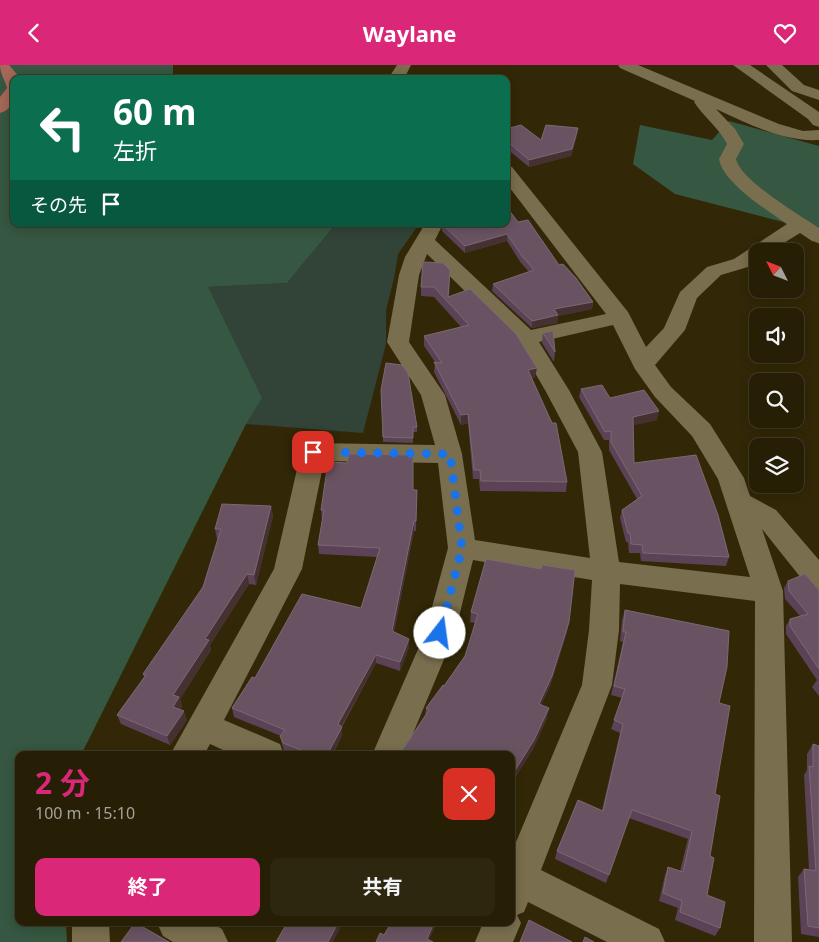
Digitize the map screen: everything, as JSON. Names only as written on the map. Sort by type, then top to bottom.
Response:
[{"type":"main road","points":[[1,65],[10,76]]},
{"type":"main road","points":[[0,108],[10,94]]},
{"type":"street","points":[[625,65],[772,128],[803,136],[819,135]]},
{"type":"street","points":[[740,65],[814,116],[819,122]]},
{"type":"street","points":[[772,65],[798,88],[819,95]]},
{"type":"street","points":[[700,98],[707,111],[732,135],[736,144],[728,155],[728,164],[738,177],[819,237]]},
{"type":"street","points":[[510,176],[620,317],[643,364],[663,392],[701,430],[731,478],[769,591],[773,942]]},
{"type":"street","points":[[771,243],[801,224]]},
{"type":"street","points":[[390,751],[440,633],[462,548],[450,454],[433,395],[398,342],[415,257],[429,232],[526,338],[590,452],[606,571],[604,630],[597,685],[515,882]]},
{"type":"street","points":[[643,364],[674,330],[687,295],[714,271],[741,263],[749,257]]},
{"type":"street","points":[[526,338],[620,317]]},
{"type":"street","points":[[188,751],[204,726],[288,569],[313,452],[450,454]]},
{"type":"street","points":[[739,502],[767,517],[819,580]]},
{"type":"street","points":[[462,548],[606,571],[769,591]]},
{"type":"street","points":[[204,726],[259,751]]},
{"type":"street","points":[[515,884],[646,942]]},
{"type":"street","points":[[90,926],[91,942]]},
{"type":"street","points":[[181,926],[209,942]]},
{"type":"street","points":[[494,942],[501,926]]},
{"type":"green space","points":[[0,65],[173,65],[173,75],[10,75],[10,227],[334,227],[287,283],[208,287],[262,398],[246,424],[83,751],[15,751],[15,926],[66,926],[67,942],[0,942]]},
{"type":"green space","points":[[729,121],[819,146],[819,244],[783,222],[675,194],[633,164],[640,125],[712,140]]},
{"type":"green space","points":[[334,227],[417,227],[398,254],[386,310],[386,344],[363,433],[246,424],[208,287],[287,283]]},
{"type":"building","points":[[521,125],[541,140],[546,125],[578,128],[572,149],[529,160],[510,143],[510,128]]},
{"type":"building","points":[[510,211],[518,222],[528,220],[559,265],[563,264],[576,278],[593,302],[554,309],[558,315],[532,321],[493,284],[534,270],[507,234],[465,246],[445,227],[510,227]]},
{"type":"building","points":[[423,262],[443,263],[450,270],[448,297],[470,289],[516,334],[537,368],[528,370],[552,423],[556,423],[567,482],[481,481],[480,470],[474,470],[468,414],[461,415],[434,362],[442,363],[424,336],[469,325],[434,287],[421,287]]},
{"type":"building","points":[[553,331],[555,352],[543,333]]},
{"type":"building","points":[[386,363],[402,365],[408,373],[417,427],[413,427],[413,438],[383,437],[381,390]]},
{"type":"building","points":[[602,385],[610,398],[644,390],[659,411],[633,417],[634,463],[696,455],[718,515],[729,557],[643,553],[642,545],[631,544],[630,533],[628,533],[622,510],[642,496],[611,442],[611,431],[605,432],[581,389]]},
{"type":"building","points":[[349,454],[413,455],[413,490],[417,490],[416,521],[414,521],[392,631],[409,639],[400,662],[376,655],[338,724],[342,727],[329,751],[304,751],[283,743],[280,736],[285,730],[232,708],[252,677],[255,678],[302,594],[361,608],[380,548],[318,545],[324,510],[321,510],[328,462],[347,463]]},
{"type":"building","points":[[222,504],[271,506],[254,575],[247,574],[205,639],[209,640],[173,695],[179,697],[173,707],[184,711],[167,736],[117,715],[146,675],[143,674],[203,587],[221,529],[215,529]]},
{"type":"building","points":[[486,559],[541,569],[542,565],[575,570],[569,622],[552,676],[539,704],[549,708],[534,740],[515,771],[515,751],[402,751],[429,710],[426,708],[465,656],[478,614],[471,612]]},
{"type":"building","points":[[805,574],[819,590],[819,669],[790,626],[790,619],[808,614],[789,591],[788,581]]},
{"type":"building","points":[[625,610],[729,631],[727,667],[719,703],[730,706],[715,794],[720,796],[710,856],[714,858],[707,895],[725,902],[720,928],[680,912],[682,901],[663,893],[668,867],[683,872],[692,831],[632,810],[609,875],[557,851],[578,800],[603,811],[623,724],[614,720],[625,689],[614,686],[626,632],[623,632]]},
{"type":"building","points":[[813,744],[819,746],[819,928],[808,926],[804,869],[816,871],[809,766],[813,767]]},
{"type":"building","points":[[529,920],[572,942],[520,942]]},
{"type":"building","points":[[133,926],[141,926],[169,942],[121,942]]},
{"type":"building","points":[[285,926],[336,926],[328,942],[276,942]]},
{"type":"building","points":[[389,926],[433,926],[427,939],[433,942],[376,942],[380,933],[384,935]]},
{"type":"building","points":[[585,937],[594,942],[583,942]]},
{"type":"route","points":[[313,452],[450,454],[462,548],[440,633]]}]
